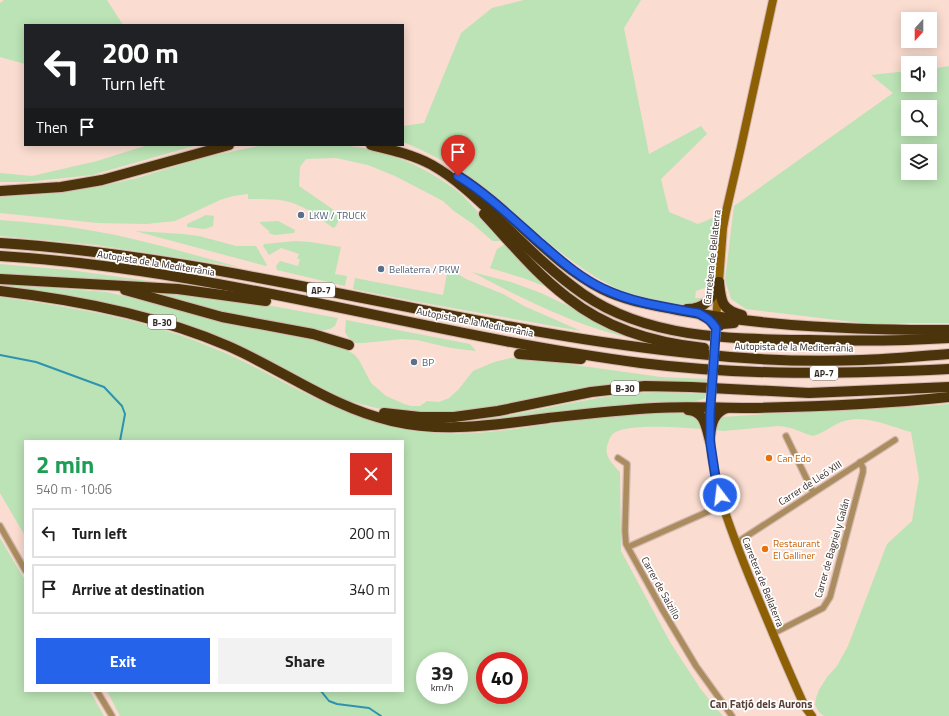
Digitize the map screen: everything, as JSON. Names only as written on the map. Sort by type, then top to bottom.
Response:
[{"type":"highway","points":[[0,191],[40,190],[82,184],[123,175],[225,146]]},
{"type":"highway","points":[[388,147],[408,150],[429,158],[465,180],[500,207],[558,258],[598,286],[631,300],[716,316],[809,326],[949,330]]},
{"type":"highway","points":[[388,147],[423,161],[440,170],[477,199],[534,253],[570,284],[610,310],[636,321],[687,332],[753,338],[820,340],[949,338]]},
{"type":"highway","points":[[388,147],[427,168],[454,185],[553,286],[590,314],[614,326],[645,338],[695,347],[750,352],[811,354],[863,360]]},
{"type":"highway","name":"Autopista de la Mediterrània","points":[[0,243],[66,249],[184,265],[507,326],[669,351],[723,357],[863,360],[949,354]]},
{"type":"highway","name":"Autopista de la Mediterrània","points":[[0,256],[96,266],[171,277],[258,292],[551,349],[639,362],[700,369],[772,373],[846,373],[949,369]]},
{"type":"highway","points":[[0,279],[178,289],[254,298],[378,322],[432,327]]},
{"type":"highway","points":[[673,309],[692,309],[704,305],[713,296],[719,282]]},
{"type":"highway","points":[[719,282],[723,303],[727,309],[737,313],[779,323]]},
{"type":"highway","points":[[82,284],[122,289],[222,317],[313,334],[349,345]]},
{"type":"highway","name":"B-30","points":[[0,291],[129,313],[180,328],[234,349],[308,387],[346,403],[373,411],[403,416],[427,417],[475,414],[498,411],[591,392],[645,386],[809,393],[949,387]]},
{"type":"highway","points":[[698,313],[710,320],[716,328],[719,324],[725,323],[778,327],[809,326]]},
{"type":"highway","points":[[519,354],[557,358],[639,362]]},
{"type":"highway","points":[[308,387],[340,404],[363,413],[395,422],[430,427],[490,426],[587,413],[658,408],[714,401],[732,408]]},
{"type":"highway","points":[[710,439],[715,416],[723,409],[852,404],[949,397]]},
{"type":"highway","points":[[658,408],[692,410],[699,413],[703,417],[710,439]]},
{"type":"street","name":"Carretera de Bellaterra","points":[[773,0],[723,228],[716,316],[710,439],[715,474],[723,506],[736,543],[772,634],[805,707],[812,716]]},
{"type":"street","points":[[786,436],[813,492]]},
{"type":"street","name":"Carrer de Lleó XIII","points":[[736,543],[895,440]]},
{"type":"street","name":"Carrer de Salzillo","points":[[618,458],[627,464],[625,532],[628,546],[662,609],[696,666],[732,716]]},
{"type":"street","name":"Carrer de Bagriel y Galán","points":[[772,634],[823,608],[827,603],[863,472],[860,462]]},
{"type":"street","points":[[628,546],[723,506]]},
{"type":"street","points":[[0,526],[24,568]]},
{"type":"street","points":[[99,692],[112,716]]},
{"type":"green space","points":[[4,0],[107,0],[122,24],[24,24],[24,64],[0,57],[0,3]]},
{"type":"green space","points":[[524,0],[641,0],[624,28],[649,154],[701,126],[707,134],[661,179],[669,212],[698,224],[715,217],[716,242],[713,283],[708,287],[696,291],[695,298],[705,298],[701,301],[691,305],[675,304],[636,295],[610,285],[583,269],[540,236],[496,196],[480,184],[443,161],[404,142],[404,126],[424,123],[461,33],[492,8]]},
{"type":"green space","points":[[949,66],[949,323],[862,323],[746,309],[731,299],[725,280],[734,206],[893,93],[871,75],[901,72],[901,92],[937,92],[937,68]]},
{"type":"green space","points":[[145,146],[194,146],[92,175],[26,182],[0,182],[0,173],[32,176],[97,161]]},
{"type":"green space","points":[[258,146],[350,146],[390,155],[421,168],[449,185],[462,195],[546,284],[544,286],[490,268],[497,249],[505,244],[502,241],[493,241],[490,239],[443,201],[395,176],[368,165],[336,158],[306,159],[300,167],[299,186],[341,215],[336,226],[333,228],[315,214],[295,204],[280,200],[248,199],[248,194],[220,200],[175,221],[146,224],[98,223],[0,213],[0,197],[47,194],[102,186],[137,178],[206,157]]},
{"type":"green space","points":[[206,215],[214,216],[213,226],[205,229],[187,227],[187,224]]},
{"type":"green space","points":[[0,220],[55,225],[107,233],[239,267],[96,245],[0,236]]},
{"type":"green space","points":[[278,221],[295,230],[294,233],[275,235],[268,233],[270,232],[260,223]]},
{"type":"green space","points":[[135,231],[183,234],[199,236],[236,246],[256,246],[267,265],[266,266]]},
{"type":"green space","points":[[296,241],[341,247],[335,274],[347,276],[345,286],[277,270],[276,266],[280,261],[298,266],[300,259],[297,259],[299,254],[281,248],[269,255],[263,246],[264,244]]},
{"type":"green space","points":[[0,264],[69,270],[187,286],[0,275]]},
{"type":"green space","points":[[448,268],[466,279],[503,294],[524,306],[581,331],[353,289],[355,278],[443,295]]},
{"type":"green space","points":[[472,272],[511,282],[541,293],[631,336],[630,338],[609,333],[569,319],[510,292]]},
{"type":"green space","points":[[0,284],[106,292],[306,336],[347,350],[355,355],[371,383],[386,396],[411,406],[420,406],[427,401],[439,402],[449,398],[458,390],[473,371],[494,362],[511,358],[539,360],[661,377],[708,379],[707,383],[665,381],[614,384],[568,391],[495,407],[443,414],[388,411],[345,400],[198,330],[0,287]]},
{"type":"green space","points":[[150,292],[244,301],[338,318],[335,326],[330,329],[315,332],[242,319]]},
{"type":"green space","points":[[0,297],[84,310],[165,330],[232,356],[312,397],[349,413],[372,421],[407,429],[438,433],[477,433],[580,420],[644,414],[678,413],[698,418],[703,429],[640,427],[618,431],[610,438],[607,448],[607,456],[620,472],[621,551],[670,642],[700,688],[723,716],[120,716],[108,692],[404,692],[404,440],[24,440],[24,534],[0,493]]},
{"type":"green space","points":[[346,320],[470,344],[476,351],[451,348],[417,340],[402,339],[356,343],[348,337],[345,332]]},
{"type":"green space","points":[[658,392],[707,394],[705,397],[706,398],[696,401],[644,403],[526,418],[460,422],[510,415],[608,397]]},
{"type":"green space","points":[[949,404],[949,716],[824,716],[819,712],[815,705],[819,690],[827,677],[837,666],[848,646],[887,544],[912,521],[919,478],[911,432],[876,421],[859,419],[841,422],[813,436],[778,426],[723,431],[715,430],[722,417]]},
{"type":"green space","points":[[0,538],[24,578],[24,692],[91,692],[104,716],[0,716]]},
{"type":"waterway","points":[[0,355],[36,362],[104,387],[122,406],[125,414],[120,440]]},
{"type":"waterway","points":[[322,692],[329,701],[337,704],[369,708],[381,716]]},
{"type":"place","name":"LKW / TRUCK","points":[[301,215]]},
{"type":"place","name":"Bellaterra / PKW","points":[[381,269]]},
{"type":"place","name":"BP","points":[[414,362]]},
{"type":"place","name":"Can Edo","points":[[769,458]]},
{"type":"place","name":"Restaurant El Galliner","points":[[765,549]]},
{"type":"district","name":"Can Fatjó dels Aurons","points":[[761,704]]},
{"type":"route","points":[[458,176],[483,193],[558,258],[602,289],[631,300],[698,313],[713,323],[716,328],[709,431],[711,452],[720,495]]}]
